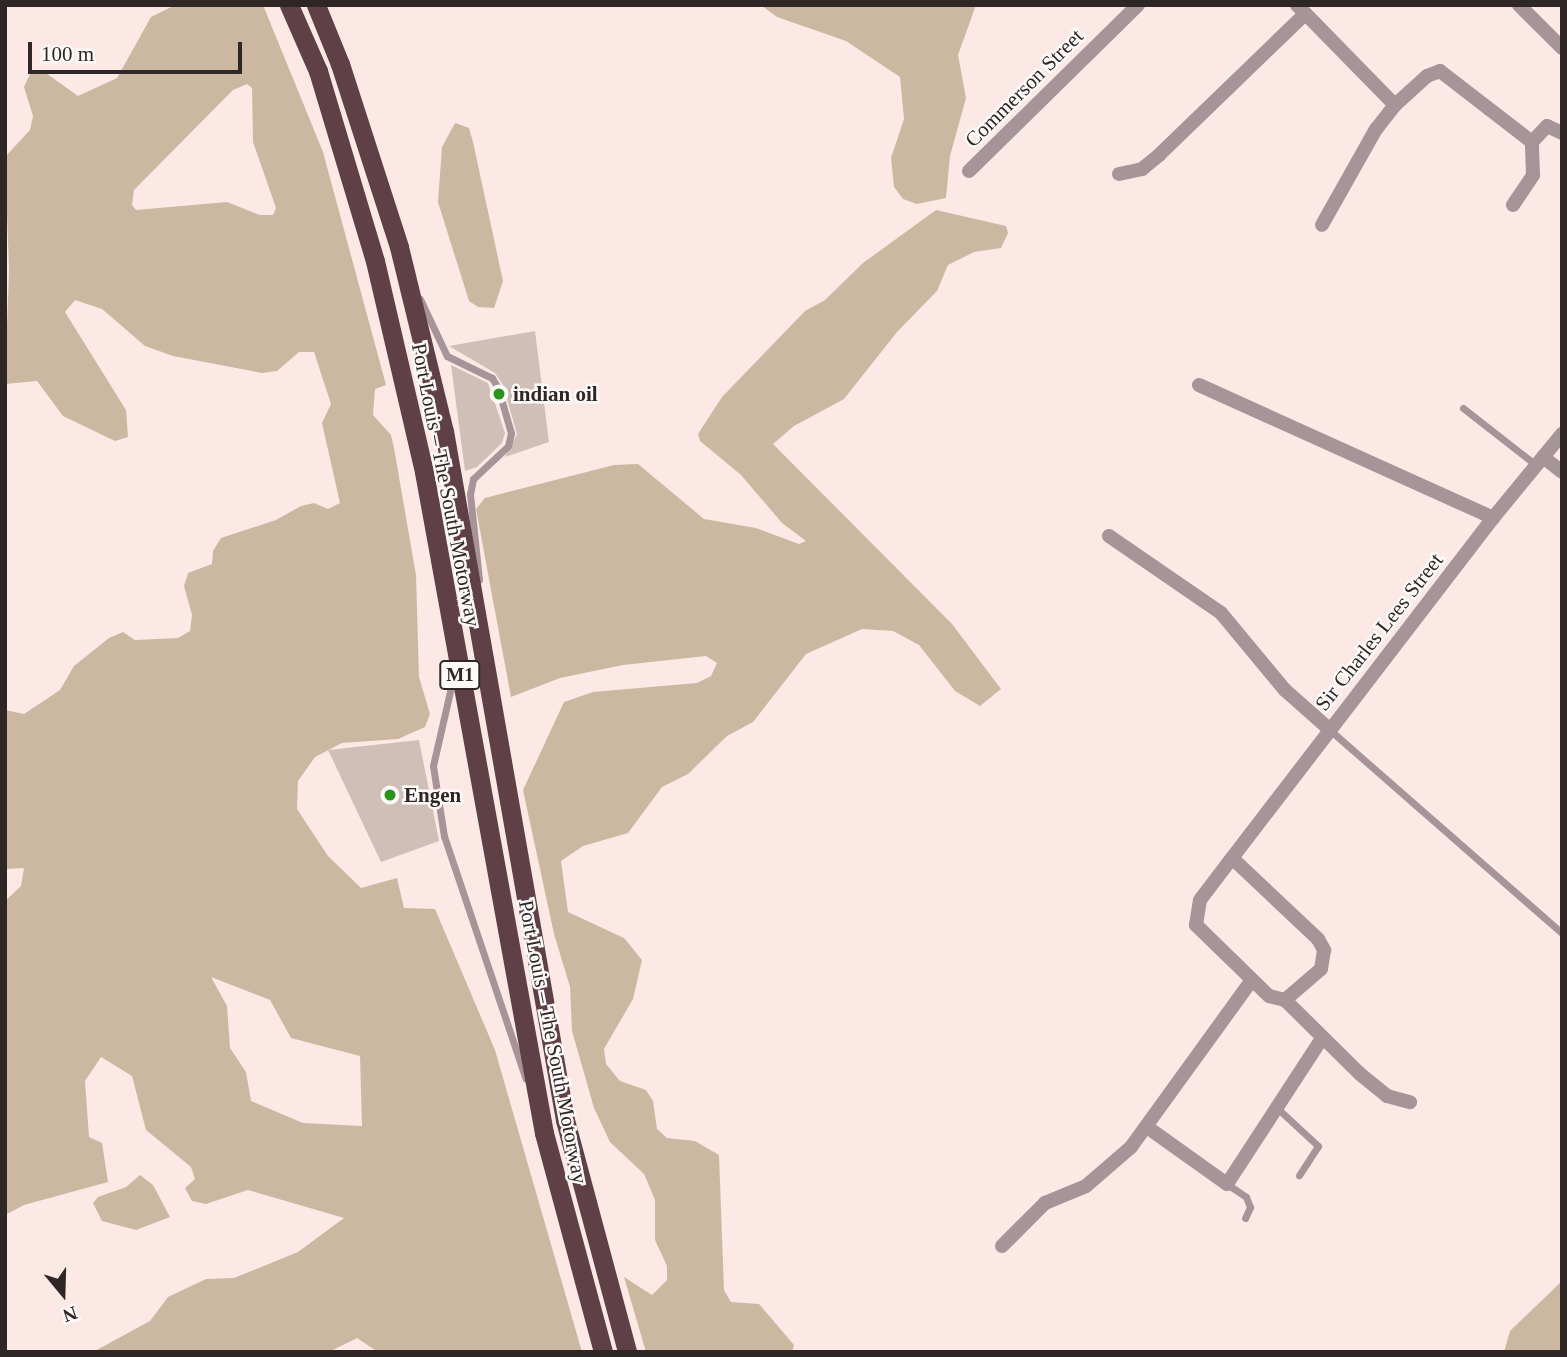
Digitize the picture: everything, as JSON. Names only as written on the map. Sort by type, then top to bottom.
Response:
[{"type":"highway","name":"Port Louis – The South Motorway","points":[[289,5],[318,71],[374,261],[424,472],[544,1133],[603,1352]]},
{"type":"highway","name":"Port Louis – The South Motorway","points":[[316,5],[340,64],[398,247],[444,431],[481,628],[565,1120],[627,1352]]},
{"type":"street","name":"Commerson Street","points":[[969,171],[1138,5]]},
{"type":"street","points":[[1519,5],[1562,48]]},
{"type":"street","points":[[1119,174],[1142,169],[1159,156],[1301,10],[1395,105]]},
{"type":"street","points":[[1322,225],[1376,129],[1395,105],[1427,76],[1440,71],[1532,142]]},
{"type":"street","points":[[1513,205],[1533,175],[1532,142],[1547,126],[1562,133]]},
{"type":"street","points":[[1199,385],[1493,518]]},
{"type":"street","name":"Sir Charles Lees Street","points":[[1410,1102],[1387,1096],[1321,1038],[1285,1000],[1269,996],[1252,980],[1196,925],[1200,900],[1493,518],[1562,434]]},
{"type":"street","points":[[1540,461],[1562,472]]},
{"type":"street","points":[[1109,536],[1221,613],[1285,690],[1330,730]]},
{"type":"street","points":[[1232,858],[1318,939],[1324,950],[1321,969],[1285,1000]]},
{"type":"street","points":[[1002,1246],[1045,1203],[1086,1186],[1147,1127],[1252,980]]},
{"type":"street","points":[[1147,1127],[1227,1184],[1321,1038]]},
{"type":"lane","points":[[398,247],[438,342],[447,356],[492,378],[511,433],[508,446],[473,479],[470,494],[481,628]]},
{"type":"lane","points":[[1463,408],[1540,461]]},
{"type":"lane","points":[[458,661],[433,766],[444,836],[544,1133]]},
{"type":"lane","points":[[1330,730],[1562,933]]},
{"type":"lane","points":[[1276,1108],[1318,1146],[1299,1175]]},
{"type":"lane","points":[[1227,1184],[1246,1196],[1250,1207],[1245,1218]]},
{"type":"shaded area","points":[[175,5],[263,5],[323,152],[386,385],[375,389],[373,415],[391,435],[394,448],[416,575],[419,677],[430,714],[425,727],[398,739],[342,743],[315,757],[298,781],[297,809],[328,856],[361,888],[397,878],[404,908],[435,909],[495,1050],[582,1352],[378,1352],[357,1338],[329,1352],[93,1352],[150,1321],[168,1297],[206,1279],[234,1278],[298,1252],[344,1218],[248,1190],[206,1204],[192,1201],[185,1188],[195,1179],[191,1167],[146,1130],[132,1076],[101,1057],[85,1081],[89,1137],[102,1143],[108,1182],[24,1205],[5,1215],[5,901],[21,886],[24,868],[5,869],[5,710],[24,714],[60,690],[74,666],[109,638],[123,632],[135,640],[178,638],[190,631],[192,615],[184,586],[188,573],[212,564],[213,551],[221,538],[276,520],[301,506],[314,503],[328,509],[340,503],[322,423],[331,404],[314,352],[299,352],[277,371],[262,373],[173,356],[145,346],[102,309],[75,300],[65,312],[126,410],[128,437],[115,441],[63,416],[37,381],[5,384],[9,270],[5,157],[30,130],[33,116],[24,87],[30,74],[43,71],[78,96],[117,78],[151,17]],"holes":[[[247,84],[252,88],[253,142],[276,208],[273,215],[260,215],[227,202],[136,210],[132,205],[134,190],[233,90]],[[211,977],[270,1000],[291,1038],[360,1056],[362,1126],[303,1123],[251,1101],[246,1072],[230,1048],[227,1006]]]},
{"type":"shaded area","points":[[761,5],[976,5],[958,55],[966,98],[950,156],[946,198],[917,204],[903,199],[894,187],[891,158],[904,119],[900,77],[846,41],[777,17]]},
{"type":"shaded area","points":[[455,123],[469,128],[503,281],[494,308],[478,307],[469,301],[438,202],[442,147]]},
{"type":"shaded area","points":[[936,210],[1006,226],[1008,233],[1001,248],[974,252],[948,265],[937,291],[897,332],[844,399],[794,426],[773,444],[952,624],[1001,689],[980,706],[955,691],[919,645],[893,631],[862,629],[806,654],[753,722],[727,736],[688,774],[662,787],[628,833],[583,846],[561,861],[568,912],[624,938],[642,960],[633,999],[604,1049],[606,1064],[620,1081],[646,1090],[653,1101],[657,1129],[667,1138],[695,1141],[719,1155],[724,1290],[731,1302],[759,1304],[794,1345],[792,1352],[646,1352],[624,1277],[652,1295],[667,1280],[667,1266],[655,1240],[655,1200],[644,1174],[610,1142],[594,1108],[572,1031],[570,987],[554,934],[523,790],[564,702],[593,692],[697,683],[711,676],[717,663],[706,656],[623,665],[560,678],[511,697],[476,509],[485,498],[614,465],[638,464],[704,519],[756,528],[799,544],[806,541],[782,523],[741,475],[700,441],[698,434],[722,397],[805,311],[825,300],[863,263]]},
{"type":"shaded area","points":[[140,1175],[153,1185],[170,1217],[136,1230],[102,1221],[93,1203],[98,1197],[126,1187]]},
{"type":"shaded area","points":[[1562,1281],[1562,1352],[1504,1352],[1510,1331]]},
{"type":"building","points":[[535,331],[549,442],[505,457],[517,434],[503,385],[495,373],[449,346]]},
{"type":"building","points":[[451,365],[488,383],[505,433],[502,443],[477,467],[465,471]]},
{"type":"building","name":"Engen","points":[[419,740],[439,841],[381,862],[328,750]]},
{"type":"place","name":"indian oil","points":[[499,394]]},
{"type":"place","name":"Engen","points":[[390,795]]}]
